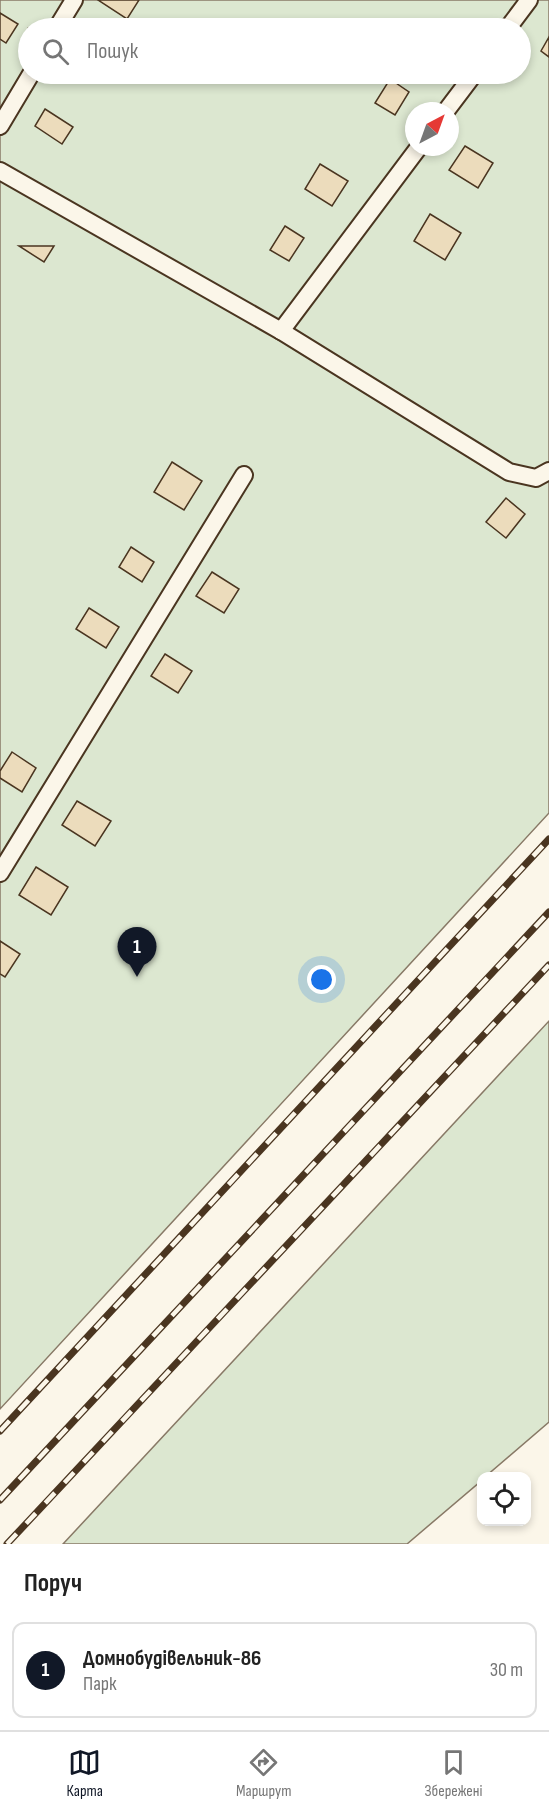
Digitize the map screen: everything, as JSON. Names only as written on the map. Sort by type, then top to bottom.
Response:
[{"type":"lane","points":[[63,18],[74,0]]},
{"type":"lane","points":[[516,18],[529,0]]},
{"type":"lane","points":[[0,126],[25,84]]},
{"type":"lane","points":[[453,102],[466,84]]},
{"type":"lane","points":[[281,331],[412,156]]},
{"type":"lane","points":[[0,171],[281,331],[509,472],[536,478],[549,471]]},
{"type":"lane","points":[[0,873],[244,475]]},
{"type":"green space","points":[[0,0],[549,0],[549,813],[0,1409]]},
{"type":"green space","points":[[549,1021],[549,1422],[491,1472],[477,1472],[477,1484],[407,1544],[63,1544]]},
{"type":"building","points":[[98,0],[139,0],[125,18]]},
{"type":"building","points":[[0,13],[18,24],[6,43],[0,39]]},
{"type":"building","points":[[549,37],[549,57],[541,51]]},
{"type":"building","points":[[387,84],[397,84],[409,92],[395,115],[375,103]]},
{"type":"building","points":[[45,109],[73,127],[62,144],[35,126]]},
{"type":"building","points":[[465,146],[493,163],[478,188],[449,170]]},
{"type":"building","points":[[320,164],[348,181],[332,206],[305,189]]},
{"type":"building","points":[[430,214],[461,233],[445,260],[414,241]]},
{"type":"building","points":[[285,226],[304,238],[289,261],[270,250]]},
{"type":"building","points":[[19,246],[54,246],[44,262]]},
{"type":"building","points":[[172,462],[202,481],[184,510],[154,492]]},
{"type":"building","points":[[506,498],[525,514],[506,538],[486,522]]},
{"type":"building","points":[[131,547],[154,562],[142,582],[119,567]]},
{"type":"building","points":[[212,572],[239,589],[224,613],[196,596]]},
{"type":"building","points":[[89,608],[119,627],[106,648],[76,629]]},
{"type":"building","points":[[165,654],[192,671],[178,693],[151,676]]},
{"type":"building","points":[[12,752],[36,768],[22,792],[0,778],[0,771]]},
{"type":"building","points":[[77,801],[111,821],[95,846],[62,825]]},
{"type":"building","points":[[36,867],[68,887],[51,915],[19,895]]},
{"type":"building","points":[[0,941],[20,954],[5,977],[0,974]]},
{"type":"railway","points":[[0,1431],[549,839]]},
{"type":"railway","points":[[0,1500],[549,912]]},
{"type":"railway","points":[[7,1544],[549,965]]},
{"type":"place","name":"Домнобудівельник-86","points":[[137,977]]}]
